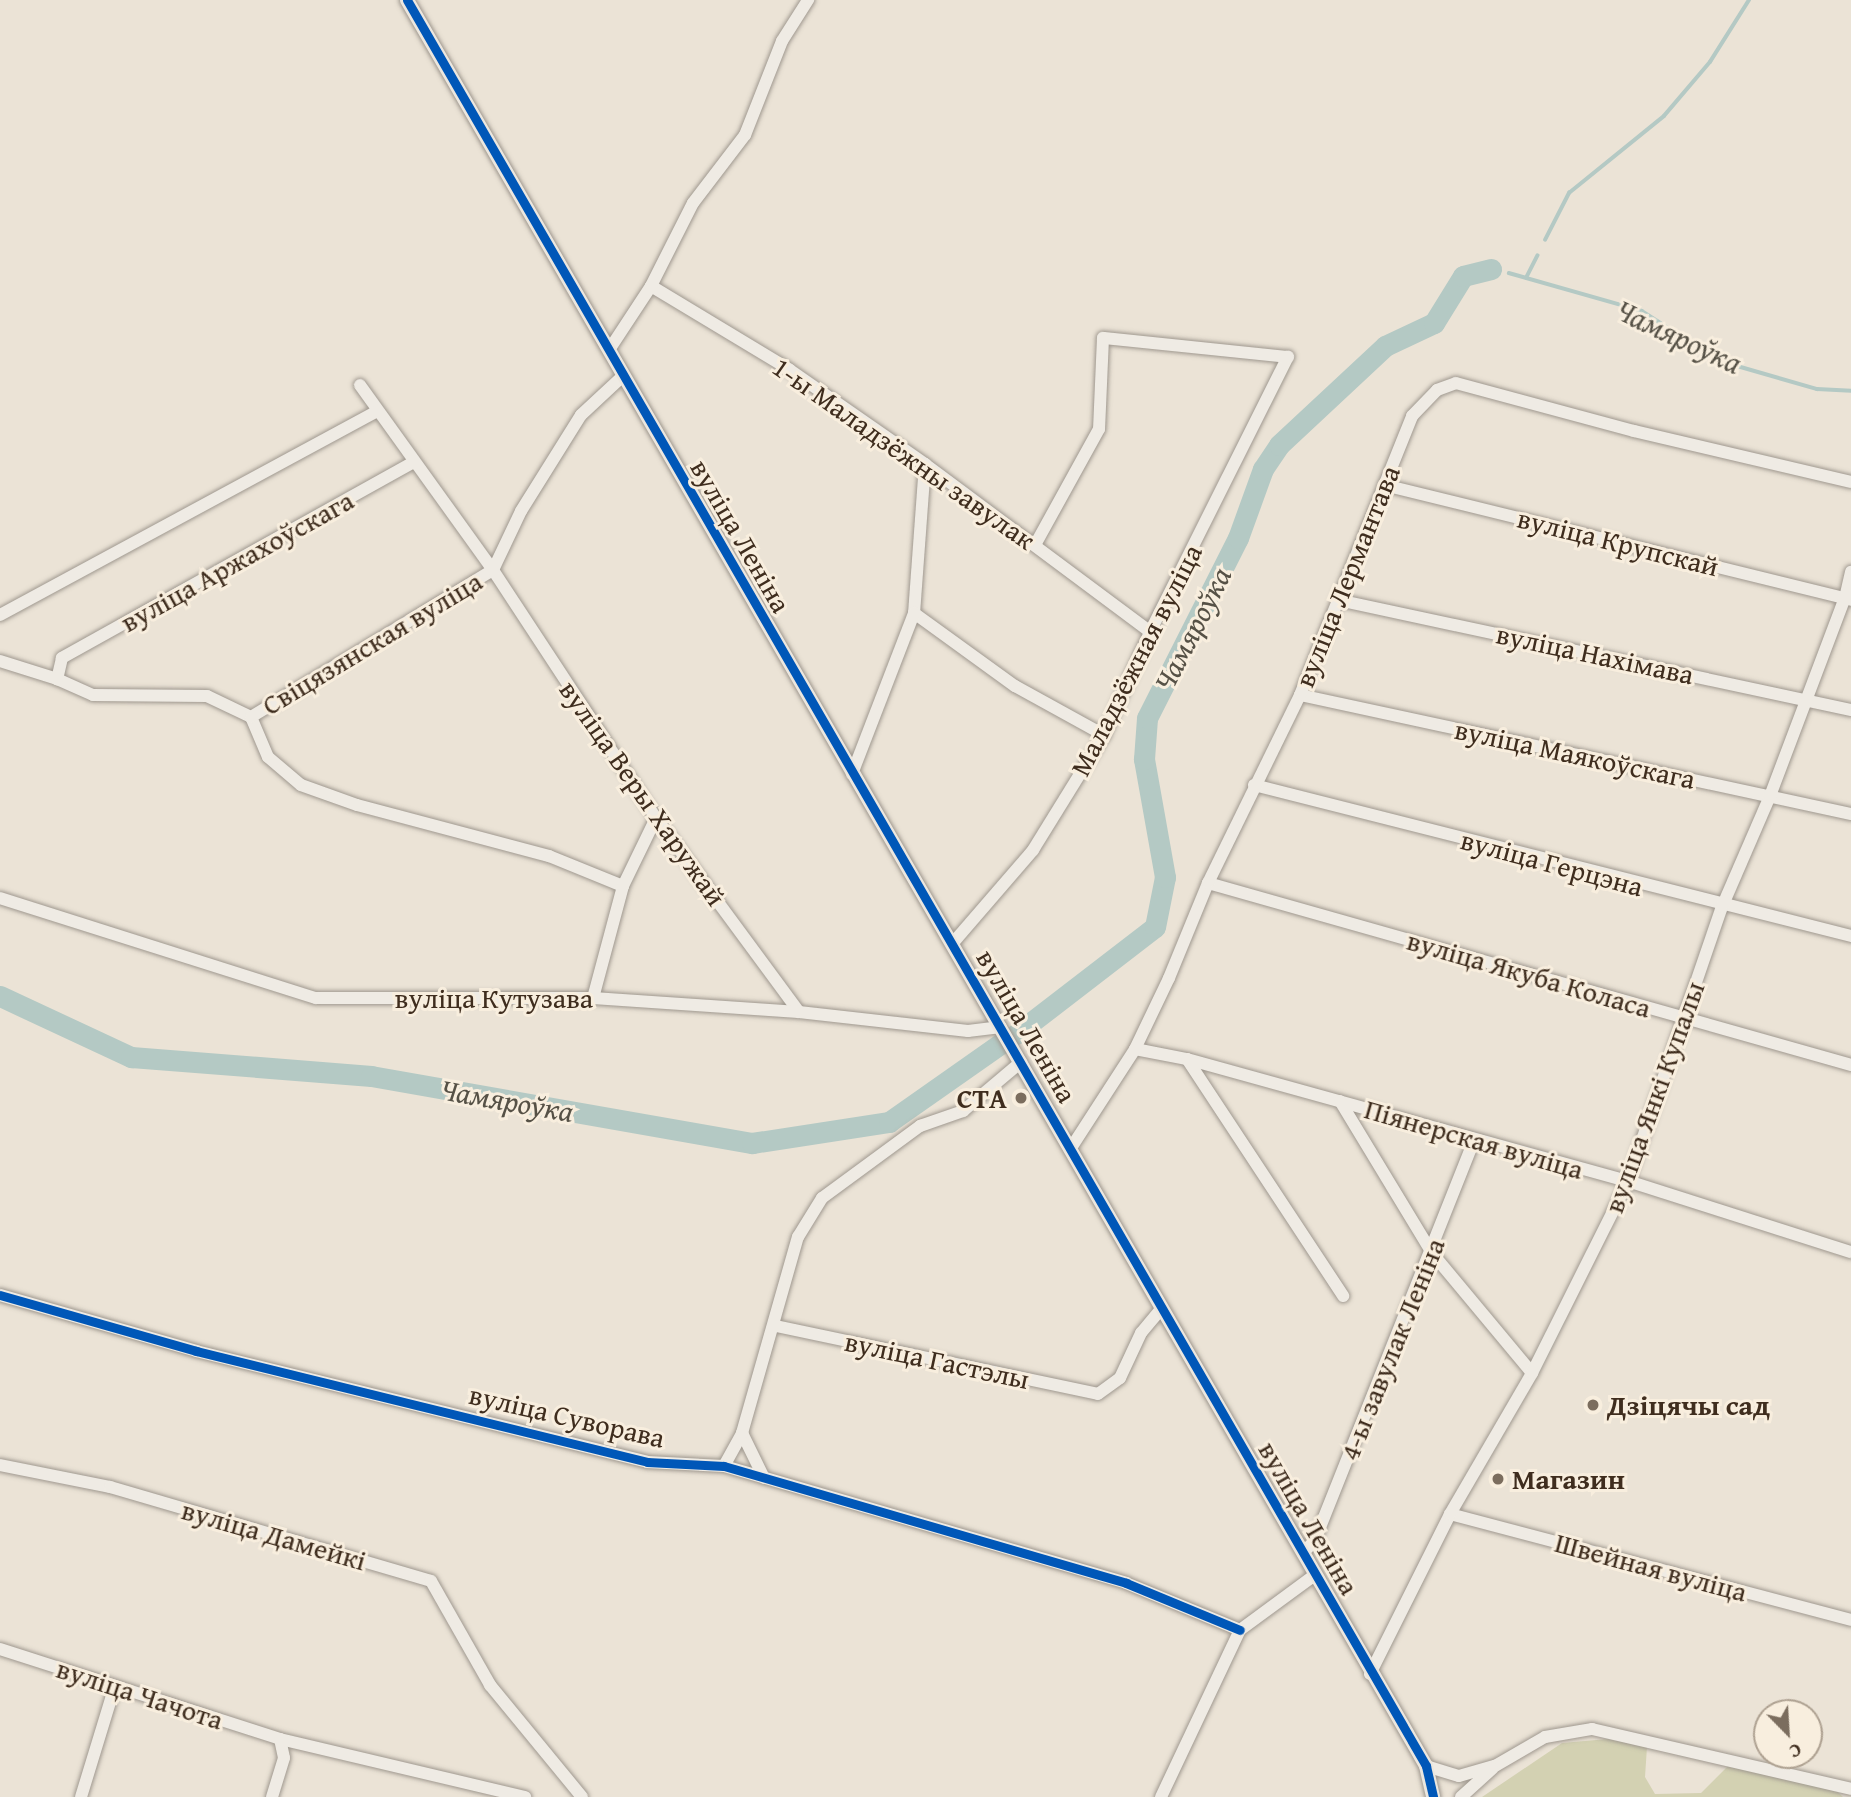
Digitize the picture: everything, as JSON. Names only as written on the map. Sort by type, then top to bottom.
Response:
[{"type":"main road","name":"вуліца Леніна","points":[[407,0],[852,774],[1071,1148],[1370,1674],[1426,1766],[1433,1797]]},
{"type":"street","points":[[609,351],[651,286],[693,203],[745,135],[782,41],[808,0]]},
{"type":"street","name":"1-ы Маладзёжны завулак","points":[[651,286],[790,370],[925,464],[1150,632]]},
{"type":"street","name":"Маладзёжная вуліца","points":[[952,944],[1032,850],[1104,735],[1150,632],[1288,356],[1103,338],[1099,429],[1035,545]]},
{"type":"street","points":[[493,570],[521,511],[581,415],[623,376]]},
{"type":"street","name":"вуліца Лермантава","points":[[1071,1148],[1135,1049],[1208,883],[1300,695],[1412,416],[1437,390],[1456,383],[1634,431],[1851,482]]},
{"type":"street","name":"вуліца Веры Харужай","points":[[360,385],[412,463],[493,570],[656,818],[799,1012]]},
{"type":"street","points":[[0,615],[377,411]]},
{"type":"street","name":"вуліца Аржахоўскага","points":[[57,679],[62,658],[412,463]]},
{"type":"street","points":[[852,774],[915,613],[925,464]]},
{"type":"street","name":"вуліца Крупскай","points":[[1384,485],[1848,599]]},
{"type":"street","name":"Свіцязянская вуліца","points":[[251,717],[493,570]]},
{"type":"street","name":"вуліца Янкі Купалы","points":[[1370,1674],[1450,1514],[1532,1373],[1628,1181],[1722,907],[1770,796],[1806,698],[1848,599],[1851,572]]},
{"type":"street","name":"вуліца Нахімава","points":[[1338,600],[1806,698],[1851,710]]},
{"type":"street","points":[[915,613],[1015,686],[1104,735]]},
{"type":"street","points":[[0,661],[57,679],[93,695],[207,696],[251,717],[268,757],[301,785],[357,805],[549,856],[623,886]]},
{"type":"street","name":"вуліца Маякоўскага","points":[[1300,695],[1851,814]]},
{"type":"street","name":"вуліца Герцэна","points":[[1254,785],[1722,907],[1851,936]]},
{"type":"street","points":[[593,998],[623,886],[656,818]]},
{"type":"street","name":"вуліца Якуба Коласа","points":[[1208,883],[1851,1065]]},
{"type":"street","name":"вуліца Кутузава","points":[[0,898],[316,998],[593,998],[799,1012],[968,1031],[1001,1027]]},
{"type":"street","name":"Піянерская вуліца","points":[[1135,1049],[1187,1059],[1474,1141],[1628,1181],[1851,1252]]},
{"type":"street","points":[[1187,1059],[1343,1296]]},
{"type":"street","points":[[724,1466],[743,1433],[776,1326],[798,1237],[822,1198],[920,1126],[963,1111],[1021,1062]]},
{"type":"street","points":[[1340,1101],[1432,1253],[1532,1373]]},
{"type":"street","name":"4-ы завулак Леніна","points":[[1303,1553],[1315,1540],[1432,1253],[1474,1141]]},
{"type":"street","name":"вуліца Суворава","points":[[0,1295],[196,1350],[647,1462],[724,1466],[1113,1579],[1240,1630]]},
{"type":"street","name":"вуліца Гастэлы","points":[[776,1326],[1098,1394],[1120,1378],[1141,1333],[1162,1308]]},
{"type":"street","points":[[743,1433],[764,1478]]},
{"type":"street","name":"вуліца Дамейкі","points":[[0,1465],[110,1487],[431,1581],[490,1685],[582,1797]]},
{"type":"street","name":"Швейная вуліца","points":[[1450,1514],[1851,1620]]},
{"type":"street","points":[[1161,1797],[1240,1630],[1315,1575]]},
{"type":"street","name":"вуліца Чачота","points":[[0,1649],[280,1739],[525,1797]]},
{"type":"street","points":[[81,1797],[115,1686]]},
{"type":"street","points":[[1461,1797],[1495,1766],[1545,1737],[1592,1729],[1851,1789]]},
{"type":"street","points":[[272,1797],[284,1758],[280,1739]]},
{"type":"street","points":[[1426,1766],[1459,1776],[1495,1766]]},
{"type":"shaded area","points":[[1608,1739],[1647,1747],[1645,1777],[1655,1794],[1701,1793],[1728,1766],[1836,1790],[1843,1797],[1482,1797],[1562,1743]]},
{"type":"waterway","points":[[1545,240],[1569,193],[1664,116],[1710,62],[1749,0]]},
{"type":"waterway","points":[[1526,278],[1537,256]]},
{"type":"waterway","name":"Чамяроўка","points":[[1016,1034],[1155,927],[1165,877],[1144,759],[1147,718],[1238,538],[1263,469],[1279,445],[1385,346],[1434,323],[1463,276],[1491,269]]},
{"type":"waterway","name":"Чамяроўка","points":[[1509,273],[1642,311],[1720,361],[1817,389],[1851,391]]},
{"type":"waterway","name":"Чамяроўка","points":[[0,996],[131,1057],[371,1076],[752,1143],[889,1122],[1000,1044]]},
{"type":"cycle path","points":[[407,0],[1426,1766],[1433,1797]]},
{"type":"cycle path","points":[[0,1295],[196,1351],[647,1462],[724,1466],[1126,1583],[1240,1630]]},
{"type":"place","name":"СТА","points":[[1021,1098]]},
{"type":"place","name":"Дзіцячы сад","points":[[1593,1405]]},
{"type":"place","name":"Магазин","points":[[1498,1479]]}]
